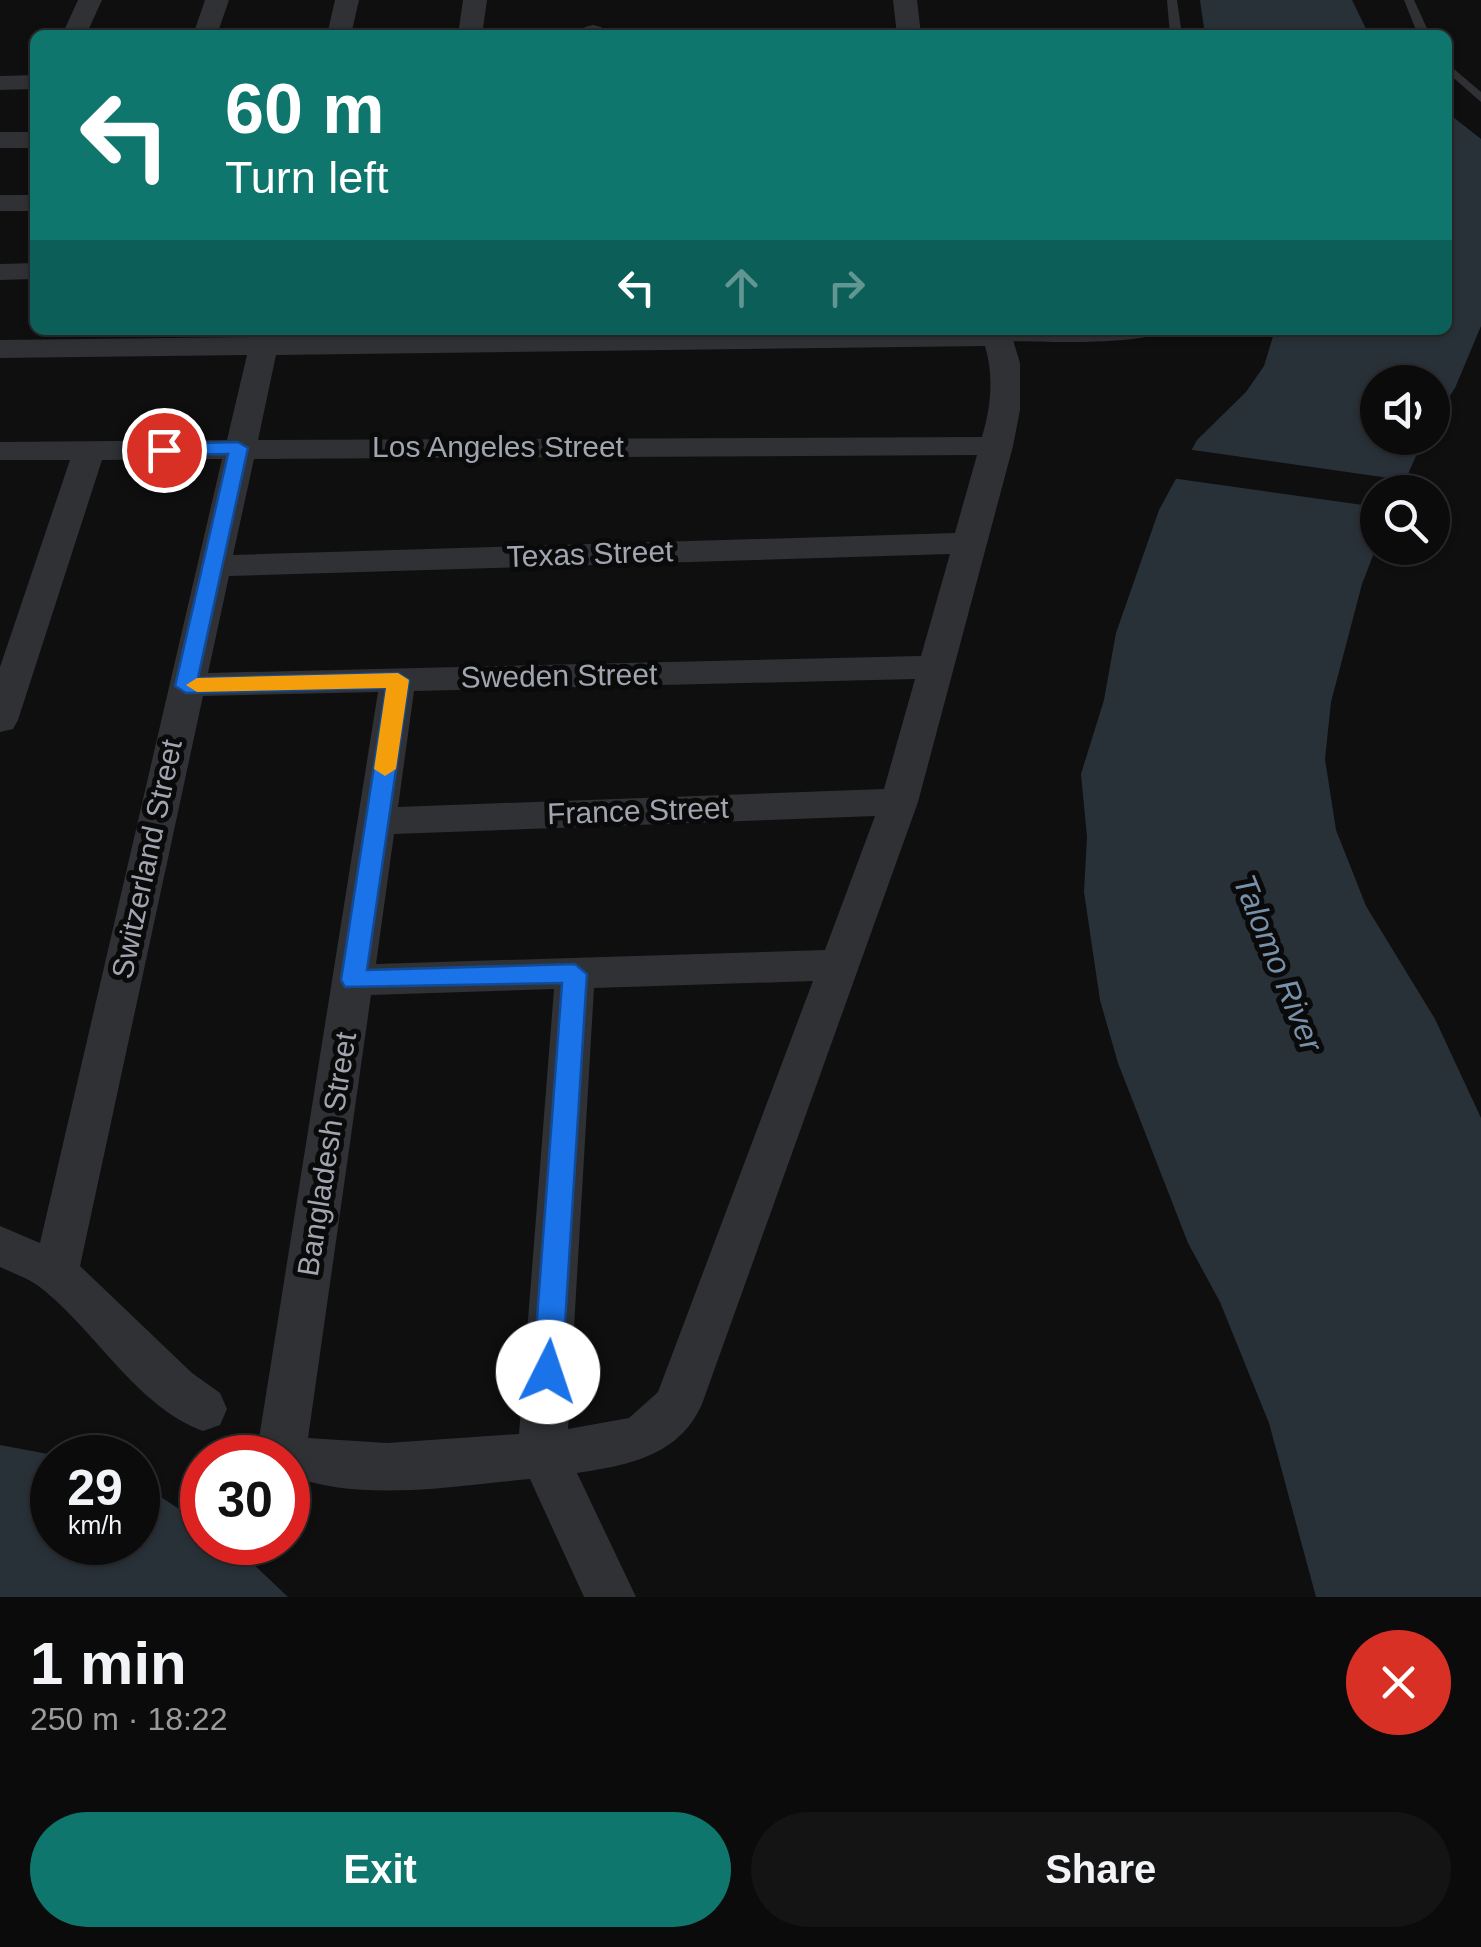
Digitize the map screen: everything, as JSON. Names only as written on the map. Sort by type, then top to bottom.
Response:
[{"type":"street","points":[[76,30],[90,0]]},
{"type":"street","points":[[207,30],[218,0]]},
{"type":"street","points":[[340,30],[348,0]]},
{"type":"street","points":[[471,30],[475,0]]},
{"type":"street","points":[[905,0],[909,30]]},
{"type":"street","points":[[0,83],[30,82]]},
{"type":"street","points":[[0,140],[30,140]]},
{"type":"street","points":[[0,204],[30,203]]},
{"type":"street","points":[[0,272],[30,271]]},
{"type":"street","points":[[0,349],[265,338],[813,335]]},
{"type":"street","points":[[542,1452],[635,1439],[668,1418],[678,1404],[899,802],[933,667],[997,446],[1008,385],[996,335]]},
{"type":"street","name":"Switzerland Street","points":[[56,1272],[265,338]]},
{"type":"street","name":"Los Angeles Street","points":[[0,451],[997,446]]},
{"type":"street","points":[[0,720],[89,451]]},
{"type":"street","name":"Texas Street","points":[[212,566],[968,543]]},
{"type":"street","name":"Sweden Street","points":[[186,686],[933,667]]},
{"type":"street","name":"Bangladesh Street","points":[[398,680],[282,1451],[325,1465],[367,1466],[542,1452]]},
{"type":"street","name":"France Street","points":[[377,822],[899,802]]},
{"type":"street","points":[[354,980],[840,965]]},
{"type":"street","points":[[575,974],[542,1452],[610,1597]]},
{"type":"street","points":[[0,1245],[56,1272],[174,1388],[204,1410]]},
{"type":"lane","points":[[1172,0],[1175,30]]},
{"type":"lane","points":[[1410,0],[1422,30]]},
{"type":"lane","points":[[1452,71],[1481,98]]},
{"type":"water","points":[[1200,0],[1352,0],[1367,30],[1204,30]]},
{"type":"water","name":"Talomo River","points":[[1452,116],[1481,139],[1481,326],[1455,388],[1450,396],[1450,365],[1360,365],[1360,455],[1416,455],[1408,475],[1360,475],[1360,565],[1369,565],[1331,702],[1325,759],[1336,830],[1366,906],[1435,1019],[1481,1118],[1481,1597],[1316,1597],[1269,1423],[1220,1302],[1188,1243],[1118,1063],[1100,1000],[1084,892],[1087,837],[1081,774],[1104,700],[1116,633],[1159,510],[1197,440],[1246,392],[1264,366],[1273,335],[1452,335]]},
{"type":"water","points":[[0,1445],[30,1451],[30,1565],[160,1565],[160,1496],[180,1510],[180,1565],[254,1565],[288,1597],[0,1597]]},
{"type":"pier","points":[[1186,449],[1368,475],[1360,475],[1360,505],[1171,478]]},
{"type":"slow traffic","points":[[197,685],[398,680],[385,769]]},
{"type":"route","points":[[164,450],[238,448],[186,686],[398,680],[354,980],[575,974],[548,1372]]}]
